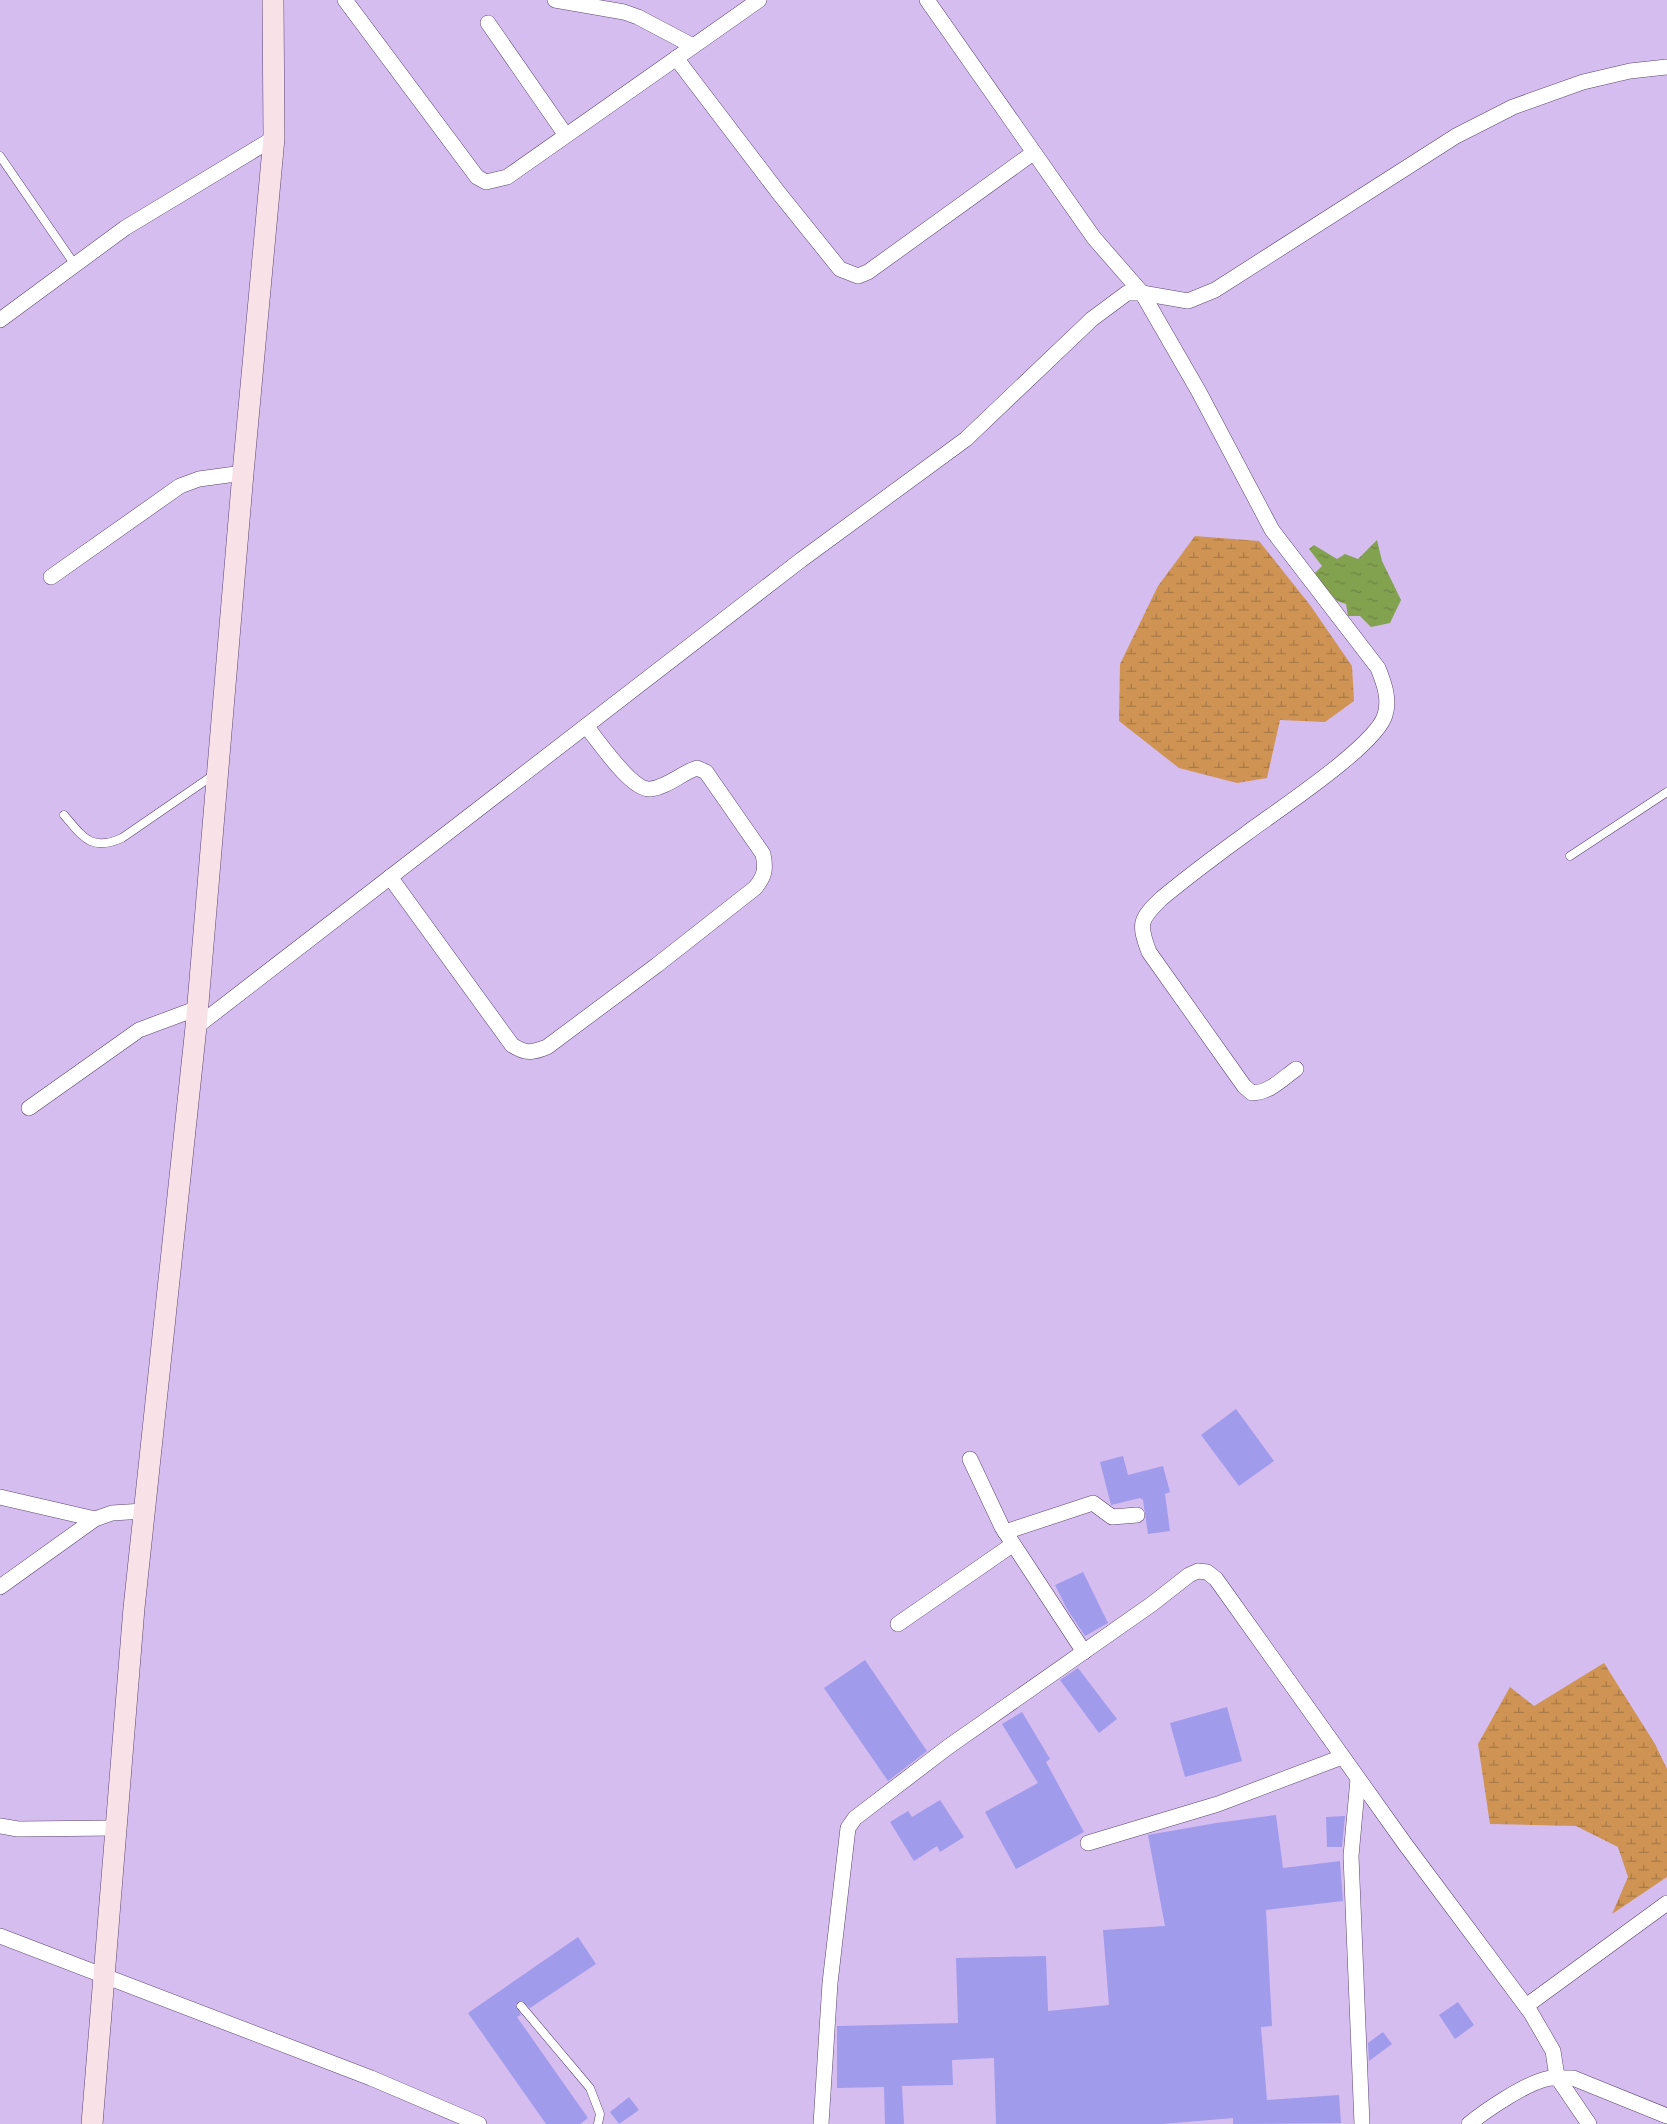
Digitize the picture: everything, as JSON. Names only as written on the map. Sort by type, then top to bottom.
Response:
[{"type":"street","points":[[92,2124],[144,1511],[197,1017],[243,473],[274,138],[272,0]]},
{"type":"street","points":[[345,0],[477,177],[486,182],[507,177],[759,0]]},
{"type":"street","points":[[555,0],[624,12],[638,17],[693,46]]},
{"type":"street","points":[[927,0],[1033,154],[1094,238],[1142,293],[1195,384],[1272,530],[1378,668],[1388,701],[1385,717],[1377,730],[1337,767],[1181,882],[1143,918],[1141,927],[1149,952],[1244,1086],[1252,1093],[1260,1093],[1296,1070]]},
{"type":"street","points":[[488,23],[566,134]]},
{"type":"street","points":[[676,58],[778,192],[840,268],[858,276],[868,272],[1033,154]]},
{"type":"street","points":[[29,1108],[140,1030],[197,1017],[390,878],[802,560],[966,439],[1092,318],[1114,300],[1127,293],[1142,293],[1188,301],[1215,290],[1456,136],[1513,108],[1583,82],[1630,71],[1667,67]]},
{"type":"street","points":[[0,320],[125,228],[274,138]]},
{"type":"street","points":[[51,576],[180,486],[199,479],[243,473]]},
{"type":"street","points":[[390,878],[512,1045],[523,1052],[533,1053],[547,1047],[657,965],[754,888],[763,878],[766,867],[763,854],[706,772],[697,768],[651,789],[639,787],[628,778],[586,726]]},
{"type":"street","points":[[970,1459],[1009,1539],[1084,1652]]},
{"type":"street","points":[[0,1497],[95,1519]]},
{"type":"street","points":[[898,1624],[1009,1539],[1093,1503],[1112,1517],[1137,1515]]},
{"type":"street","points":[[0,1587],[95,1519],[112,1514],[144,1511]]},
{"type":"street","points":[[821,2124],[830,1983],[848,1828],[854,1818],[948,1746],[1152,1604],[1189,1574],[1198,1571],[1207,1572],[1221,1586],[1342,1757],[1526,2006],[1553,2051],[1557,2077],[1588,2124]]},
{"type":"street","points":[[1088,1843],[1218,1804],[1342,1757]]},
{"type":"street","points":[[1358,1779],[1351,1856],[1362,2124]]},
{"type":"street","points":[[0,1826],[18,1829],[116,1828]]},
{"type":"street","points":[[1526,2006],[1667,1903]]},
{"type":"street","points":[[0,1936],[104,1978],[371,2078],[479,2124]]},
{"type":"street","points":[[1469,2124],[1482,2114],[1544,2079],[1557,2077],[1573,2078],[1667,2116]]},
{"type":"lane","points":[[0,156],[75,265]]},
{"type":"lane","points":[[64,814],[90,841],[98,844],[110,843],[122,838],[218,771]]},
{"type":"lane","points":[[1570,856],[1667,792]]},
{"type":"lane","points":[[521,2006],[590,2088],[600,2114],[598,2124]]},
{"type":"green space","points":[[1195,536],[1259,541],[1310,605],[1352,666],[1354,701],[1325,722],[1280,720],[1267,778],[1237,783],[1179,768],[1119,721],[1120,664],[1158,586]]},
{"type":"green space","points":[[1604,1663],[1655,1744],[1667,1769],[1667,1877],[1612,1914],[1628,1877],[1618,1847],[1576,1826],[1490,1824],[1478,1744],[1510,1687],[1534,1706]]},
{"type":"water","points":[[1377,540],[1382,561],[1401,600],[1390,623],[1371,627],[1360,616],[1348,616],[1346,604],[1337,601],[1314,574],[1322,566],[1309,549],[1314,545],[1337,559],[1345,554],[1358,559]]},
{"type":"building","points":[[1236,1409],[1274,1461],[1239,1486],[1201,1435]]},
{"type":"building","points":[[1123,1456],[1128,1475],[1163,1466],[1170,1492],[1165,1494],[1170,1531],[1148,1534],[1143,1500],[1140,1498],[1111,1505],[1100,1462]]},
{"type":"building","points":[[1083,1572],[1108,1623],[1085,1636],[1067,1609],[1055,1585]]},
{"type":"building","points":[[865,1660],[927,1751],[888,1781],[824,1688]]},
{"type":"building","points":[[1078,1668],[1117,1719],[1099,1733],[1060,1680]]},
{"type":"building","points":[[1227,1707],[1242,1761],[1185,1777],[1170,1723]]},
{"type":"building","points":[[1022,1712],[1050,1759],[1046,1762],[1084,1832],[1016,1869],[985,1812],[1038,1783],[1002,1724]]},
{"type":"building","points":[[940,1800],[964,1837],[940,1852],[937,1846],[914,1861],[890,1822],[908,1811],[912,1817]]},
{"type":"building","points":[[1276,1815],[1283,1868],[1340,1861],[1343,1901],[1266,1910],[1272,2026],[1261,2027],[1267,2100],[1339,2095],[1341,2123],[1233,2124],[1233,2118],[1163,2124],[996,2124],[994,2058],[952,2060],[953,2085],[902,2086],[904,2124],[885,2124],[884,2087],[837,2088],[837,2026],[958,2023],[956,1958],[1046,1956],[1048,2011],[1109,2005],[1103,1930],[1165,1926],[1148,1835]]},
{"type":"building","points":[[1345,1816],[1342,1847],[1327,1847],[1326,1817]]},
{"type":"building","points":[[578,1937],[596,1964],[530,2008],[522,2001],[516,2005],[521,2015],[517,2017],[588,2118],[580,2124],[546,2124],[468,2013]]},
{"type":"building","points":[[1458,2002],[1474,2025],[1455,2039],[1439,2015]]},
{"type":"building","points":[[1383,2032],[1392,2044],[1369,2061],[1368,2043]]},
{"type":"building","points":[[629,2097],[639,2110],[619,2124],[610,2112]]}]
